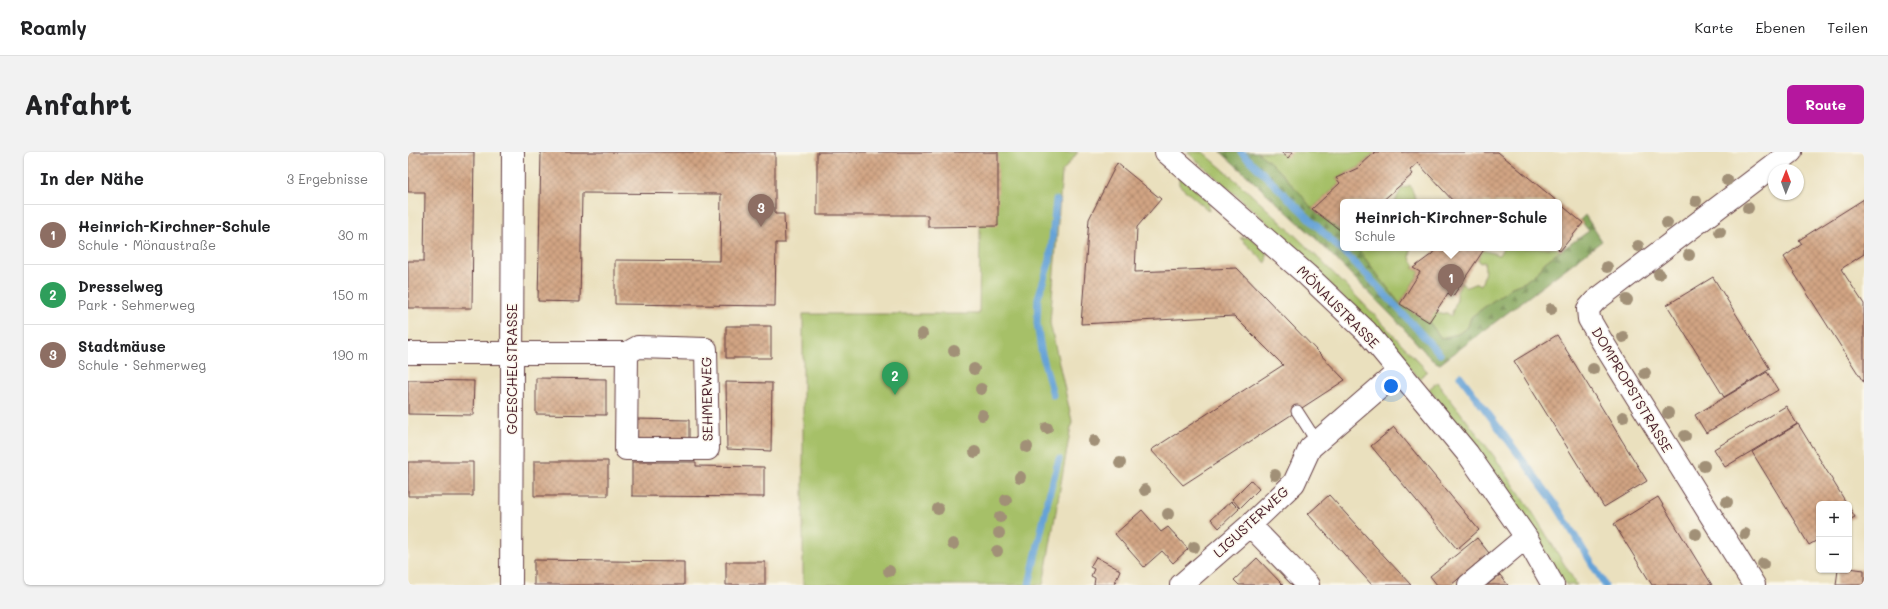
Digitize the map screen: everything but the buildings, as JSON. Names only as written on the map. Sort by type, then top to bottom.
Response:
[{"type":"street","name":"GOESCHELSTRASSE","points":[[511,585],[513,152]]},
{"type":"street","name":"MÖNAUSTRASSE","points":[[1166,152],[1307,275],[1366,331],[1468,454],[1526,537],[1553,585]]},
{"type":"street","name":"DOMPROPSTSTRASSE","points":[[1754,585],[1600,338],[1589,319],[1588,309],[1595,301],[1791,152]]},
{"type":"street","name":"SEHMERWEG","points":[[408,353],[627,354],[638,347],[706,349],[708,449],[626,449],[627,354]]},
{"type":"street","name":"LIGUSTERWEG","points":[[1181,585],[1250,525],[1294,483],[1310,448],[1399,371]]},
{"type":"street","points":[[1250,525],[1308,585]]},
{"type":"street","points":[[1469,585],[1526,537]]},
{"type":"lane","points":[[1297,412],[1317,442]]},
{"type":"green space","points":[[981,152],[1078,152],[1062,172],[1050,323],[1072,421],[1043,585],[803,585],[803,314],[979,314]]},
{"type":"green space","points":[[1187,152],[1203,152],[1262,204],[1346,286],[1427,371],[1420,378],[1417,376],[1317,271],[1260,216]]},
{"type":"green space","points":[[1221,152],[1257,152],[1270,162],[1300,193],[1312,209],[1340,231],[1340,251],[1359,251],[1400,304],[1429,322],[1441,338],[1458,334],[1468,327],[1471,317],[1512,287],[1525,282],[1541,269],[1544,263],[1589,231],[1580,220],[1585,215],[1602,241],[1440,364],[1432,360],[1395,319],[1312,235]]},
{"type":"green space","points":[[1257,152],[1375,152],[1358,168],[1336,178],[1340,183],[1312,209],[1286,179]]},
{"type":"green space","points":[[1179,175],[1209,201],[1209,211],[1179,185]]},
{"type":"green space","points":[[1410,185],[1416,199],[1396,199],[1401,189]]},
{"type":"green space","points":[[1250,237],[1267,253],[1266,263],[1240,238]]},
{"type":"green space","points":[[1359,251],[1411,251],[1410,258],[1415,266],[1413,268],[1420,272],[1400,304]]},
{"type":"green space","points":[[1482,251],[1499,255],[1501,251],[1560,251],[1544,263],[1541,269],[1525,282],[1512,287],[1471,317],[1468,327],[1458,334],[1441,338],[1429,322],[1436,311],[1439,314],[1447,313],[1451,316],[1457,299],[1457,291],[1462,283],[1467,287],[1477,283],[1481,285],[1485,265],[1484,262],[1480,263],[1478,259]]},
{"type":"green space","points":[[1437,382],[1494,456],[1531,510],[1577,585],[1566,585],[1534,534],[1466,436],[1429,389]]},
{"type":"waterway","points":[[1241,152],[1340,249]]},
{"type":"waterway","points":[[1053,395],[1041,350],[1037,323],[1038,298],[1050,260],[1056,200]]},
{"type":"waterway","points":[[1342,251],[1368,276],[1440,354]]},
{"type":"waterway","points":[[1460,376],[1554,502],[1605,585]]},
{"type":"waterway","points":[[1029,585],[1050,491],[1059,459]]},
{"type":"place","name":"Stadtmäuse","points":[[761,227]]},
{"type":"place","name":"Heinrich-Kirchner-Schule","points":[[1451,297]]},
{"type":"place","name":"Dresselweg","points":[[895,395]]}]
